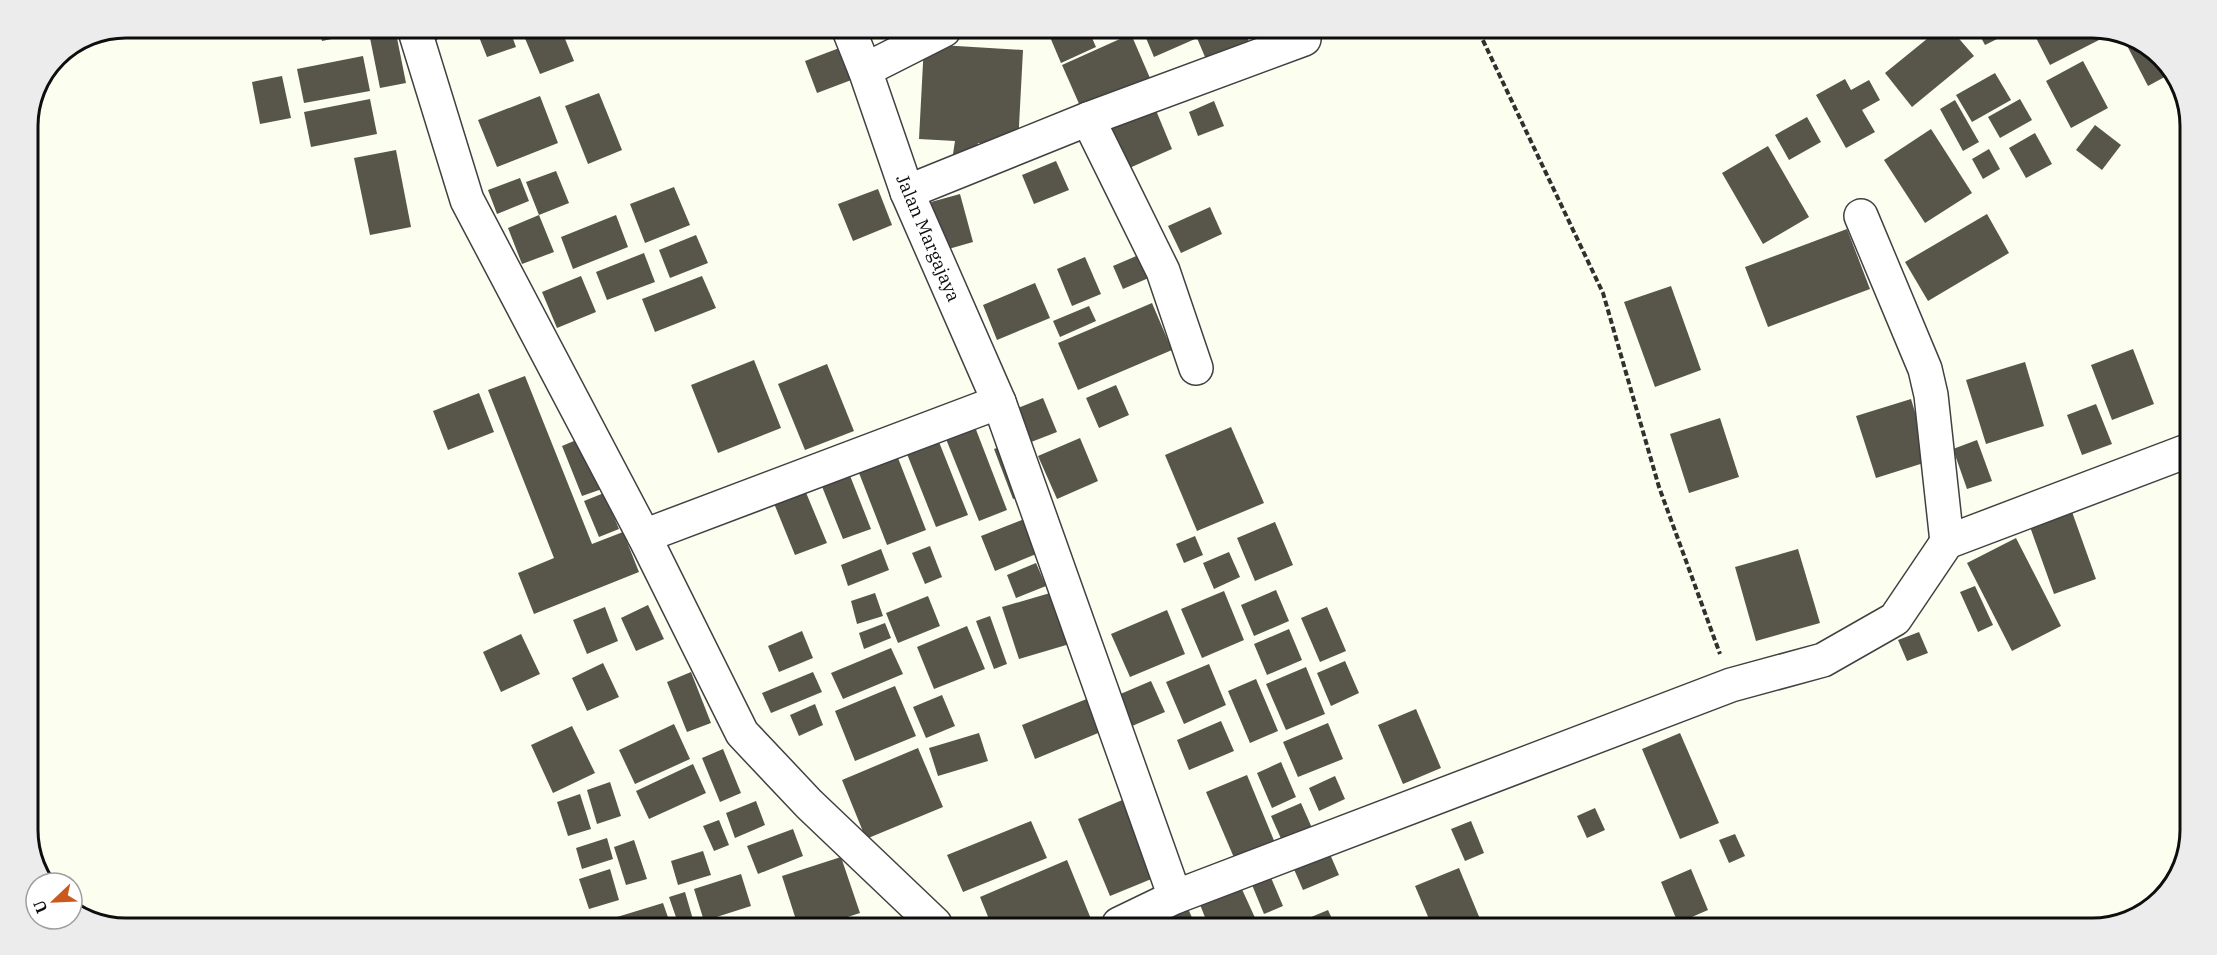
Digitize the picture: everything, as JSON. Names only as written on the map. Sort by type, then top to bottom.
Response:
[{"type":"street","points":[[417,37],[467,200],[644,536],[742,732],[808,804],[929,918]]},
{"type":"street","name":"Jalan Margajaya","points":[[852,37],[866,70],[907,192],[999,402],[1175,897]]},
{"type":"street","points":[[866,70],[930,37]]},
{"type":"street","points":[[907,192],[1088,119],[1304,39]]},
{"type":"street","points":[[1088,119],[1163,271],[1196,368]]},
{"type":"street","points":[[1862,216],[1925,369],[1931,395],[1947,542]]},
{"type":"street","points":[[644,536],[999,402]]},
{"type":"street","points":[[1131,918],[1175,897],[1731,685],[1823,660],[1895,619],[1947,542],[2179,454]]},
{"type":"path","points":[[1481,37],[1603,293],[1659,487],[1731,685]]},
{"type":"building","points":[[321,37],[342,37],[322,41]]},
{"type":"building","points":[[370,37],[397,37],[406,83],[380,88]]},
{"type":"building","points":[[479,37],[512,37],[516,47],[487,57]]},
{"type":"building","points":[[524,37],[564,37],[574,61],[540,74]]},
{"type":"building","points":[[1050,37],[1092,37],[1096,47],[1061,63]]},
{"type":"building","points":[[1124,37],[1132,37],[1153,85],[1084,115],[1062,65]]},
{"type":"building","points":[[1146,37],[1194,37],[1195,39],[1154,57]]},
{"type":"building","points":[[1197,37],[1247,37],[1251,46],[1208,64]]},
{"type":"building","points":[[1929,37],[1958,37],[1974,56],[1912,107],[1885,73]]},
{"type":"building","points":[[1981,37],[2001,37],[1985,45]]},
{"type":"building","points":[[2036,37],[2098,38],[2099,40],[2050,65]]},
{"type":"building","points":[[924,44],[1023,50],[1018,145],[978,143],[975,157],[953,154],[955,141],[919,139]]},
{"type":"building","points":[[2127,45],[2154,63],[2164,77],[2148,86]]},
{"type":"building","points":[[842,47],[854,79],[817,93],[805,61]]},
{"type":"building","points":[[363,56],[370,91],[304,103],[297,69]]},
{"type":"building","points":[[2083,61],[2108,108],[2071,128],[2046,81]]},
{"type":"building","points":[[1995,73],[2011,100],[1972,122],[1956,95]]},
{"type":"building","points":[[282,76],[291,118],[260,124],[252,82]]},
{"type":"building","points":[[1845,79],[1851,90],[1869,80],[1880,100],[1862,110],[1875,132],[1846,148],[1816,95]]},
{"type":"building","points":[[599,93],[622,150],[588,164],[565,106]]},
{"type":"building","points":[[540,96],[558,143],[497,167],[478,120]]},
{"type":"building","points":[[370,99],[377,134],[311,147],[304,112]]},
{"type":"building","points":[[2020,99],[2032,120],[2000,138],[1988,117]]},
{"type":"building","points":[[1955,100],[1979,142],[1963,151],[1940,109]]},
{"type":"building","points":[[1214,101],[1224,126],[1198,136],[1189,112]]},
{"type":"building","points":[[1155,108],[1172,149],[1125,170],[1107,129]]},
{"type":"building","points":[[1807,117],[1821,142],[1789,160],[1775,135]]},
{"type":"building","points":[[2095,125],[2121,145],[2102,170],[2076,150]]},
{"type":"building","points":[[1931,129],[1972,193],[1925,223],[1884,160]]},
{"type":"building","points":[[2035,133],[2052,164],[2026,178],[2009,148]]},
{"type":"building","points":[[1768,146],[1809,217],[1763,244],[1722,173]]},
{"type":"building","points":[[1989,149],[2000,169],[1983,179],[1972,159]]},
{"type":"building","points":[[396,150],[411,227],[370,235],[354,158]]},
{"type":"building","points":[[1056,161],[1069,190],[1034,204],[1022,175]]},
{"type":"building","points":[[556,171],[569,203],[539,215],[526,182]]},
{"type":"building","points":[[520,178],[529,201],[497,214],[488,190]]},
{"type":"building","points":[[674,187],[690,225],[645,243],[630,204]]},
{"type":"building","points":[[878,189],[892,225],[853,241],[838,204]]},
{"type":"building","points":[[960,194],[973,242],[945,250],[931,202]]},
{"type":"building","points":[[1210,207],[1222,234],[1181,253],[1168,226]]},
{"type":"building","points":[[1987,214],[2009,253],[1928,301],[1905,262]]},
{"type":"building","points":[[539,215],[554,252],[522,264],[508,228]]},
{"type":"building","points":[[616,215],[628,247],[573,269],[561,237]]},
{"type":"building","points":[[1847,229],[1870,289],[1768,327],[1745,267]]},
{"type":"building","points":[[696,235],[708,263],[670,278],[659,250]]},
{"type":"building","points":[[644,253],[655,282],[607,300],[596,272]]},
{"type":"building","points":[[1141,254],[1151,277],[1123,289],[1113,266]]},
{"type":"building","points":[[1085,257],[1101,294],[1072,306],[1057,269]]},
{"type":"building","points":[[581,276],[596,312],[557,328],[542,292]]},
{"type":"building","points":[[702,276],[716,308],[655,332],[642,299]]},
{"type":"building","points":[[1035,283],[1050,318],[997,340],[983,305]]},
{"type":"building","points":[[1671,286],[1701,370],[1655,387],[1624,302]]},
{"type":"building","points":[[1152,303],[1172,350],[1078,390],[1058,343]]},
{"type":"building","points":[[1089,306],[1096,321],[1060,337],[1053,321]]},
{"type":"building","points":[[2133,349],[2154,404],[2112,420],[2091,365]]},
{"type":"building","points":[[754,360],[781,428],[718,453],[691,385]]},
{"type":"building","points":[[2025,362],[2044,426],[1986,444],[1966,380]]},
{"type":"building","points":[[827,364],[854,431],[805,450],[778,384]]},
{"type":"building","points":[[525,376],[592,544],[623,532],[639,572],[534,614],[518,573],[554,558],[488,390]]},
{"type":"building","points":[[1116,385],[1129,415],[1099,428],[1086,398]]},
{"type":"building","points":[[479,393],[494,432],[448,450],[433,411]]},
{"type":"building","points":[[1043,398],[1057,432],[1026,444],[1013,410]]},
{"type":"building","points":[[1911,399],[1930,461],[1876,478],[1856,416]]},
{"type":"building","points":[[2096,404],[2112,444],[2082,455],[2067,415]]},
{"type":"building","points":[[1720,418],[1739,477],[1689,493],[1670,434]]},
{"type":"building","points":[[975,427],[1007,510],[979,521],[946,439]]},
{"type":"building","points":[[1231,427],[1264,503],[1197,531],[1165,455]]},
{"type":"building","points":[[581,438],[602,489],[582,496],[562,446]]},
{"type":"building","points":[[1080,438],[1098,481],[1057,499],[1038,456]]},
{"type":"building","points":[[1977,440],[1992,481],[1967,489],[1953,449]]},
{"type":"building","points":[[939,442],[968,515],[936,527],[907,454]]},
{"type":"building","points":[[1008,444],[1028,493],[1013,499],[994,449]]},
{"type":"building","points":[[898,458],[926,530],[887,545],[859,473]]},
{"type":"building","points":[[845,463],[871,529],[843,539],[817,474]]},
{"type":"building","points":[[802,483],[827,543],[795,555],[771,496]]},
{"type":"building","points":[[604,493],[619,529],[599,537],[584,501]]},
{"type":"building","points":[[2071,509],[2096,579],[2054,594],[2029,524]]},
{"type":"building","points":[[1027,518],[1041,552],[995,571],[981,536]]},
{"type":"building","points":[[1275,522],[1293,565],[1255,581],[1237,538]]},
{"type":"building","points":[[1195,536],[1203,555],[1184,563],[1176,544]]},
{"type":"building","points":[[2016,538],[2061,626],[2012,651],[1967,563]]},
{"type":"building","points":[[930,546],[942,577],[925,584],[912,553]]},
{"type":"building","points":[[881,549],[889,570],[848,586],[841,565]]},
{"type":"building","points":[[1798,549],[1820,623],[1756,641],[1735,567]]},
{"type":"building","points":[[1229,552],[1240,577],[1214,589],[1203,563]]},
{"type":"building","points":[[1036,563],[1046,586],[1016,598],[1007,575]]},
{"type":"building","points":[[1975,586],[1993,625],[1978,632],[1960,592]]},
{"type":"building","points":[[1276,590],[1289,621],[1254,636],[1241,605]]},
{"type":"building","points":[[1057,591],[1073,643],[1019,659],[1002,607]]},
{"type":"building","points":[[1224,591],[1244,640],[1202,658],[1181,609]]},
{"type":"building","points":[[875,593],[883,616],[857,624],[851,601]]},
{"type":"building","points":[[928,596],[940,626],[898,643],[886,613]]},
{"type":"building","points":[[648,605],[664,639],[636,651],[621,618]]},
{"type":"building","points":[[605,607],[618,641],[587,654],[573,620]]},
{"type":"building","points":[[1327,607],[1346,651],[1320,662],[1301,618]]},
{"type":"building","points":[[1167,610],[1185,654],[1130,677],[1111,634]]},
{"type":"building","points":[[990,616],[1007,664],[994,669],[976,621]]},
{"type":"building","points":[[885,623],[891,638],[864,649],[859,633]]},
{"type":"building","points":[[967,626],[985,669],[934,689],[917,647]]},
{"type":"building","points":[[1289,629],[1302,660],[1267,675],[1254,644]]},
{"type":"building","points":[[802,631],[813,658],[779,672],[768,646]]},
{"type":"building","points":[[1919,632],[1928,653],[1907,661],[1898,640]]},
{"type":"building","points":[[521,634],[540,674],[501,692],[483,652]]},
{"type":"building","points":[[891,648],[903,674],[843,699],[831,673]]},
{"type":"building","points":[[1345,661],[1359,693],[1331,706],[1317,673]]},
{"type":"building","points":[[603,663],[619,697],[587,711],[572,678]]},
{"type":"building","points":[[1209,664],[1226,705],[1184,724],[1166,682]]},
{"type":"building","points":[[1306,667],[1325,714],[1286,730],[1266,684]]},
{"type":"building","points":[[691,672],[711,723],[687,732],[667,682]]},
{"type":"building","points":[[813,672],[822,692],[771,713],[762,693]]},
{"type":"building","points":[[1256,679],[1278,731],[1250,743],[1228,691]]},
{"type":"building","points":[[1151,681],[1165,712],[1125,729],[1111,698]]},
{"type":"building","points":[[895,686],[916,736],[855,761],[835,711]]},
{"type":"building","points":[[942,695],[955,726],[926,738],[913,707]]},
{"type":"building","points":[[1094,696],[1108,729],[1035,759],[1022,725]]},
{"type":"building","points":[[815,704],[823,725],[799,736],[790,715]]},
{"type":"building","points":[[1416,709],[1441,768],[1403,784],[1378,725]]},
{"type":"building","points":[[1221,721],[1234,751],[1189,770],[1177,740]]},
{"type":"building","points":[[1328,723],[1343,759],[1298,777],[1283,742]]},
{"type":"building","points":[[674,724],[690,759],[635,784],[619,750]]},
{"type":"building","points":[[572,726],[595,773],[553,793],[531,745]]},
{"type":"building","points":[[979,733],[988,761],[938,776],[929,748]]},
{"type":"building","points":[[1680,733],[1719,823],[1680,839],[1642,749]]},
{"type":"building","points":[[918,748],[943,807],[866,839],[842,780]]},
{"type":"building","points":[[723,749],[741,793],[720,802],[702,758]]},
{"type":"building","points":[[1281,762],[1296,797],[1272,808],[1257,773]]},
{"type":"building","points":[[693,764],[706,793],[649,819],[636,791]]},
{"type":"building","points":[[1247,775],[1275,843],[1235,860],[1206,792]]},
{"type":"building","points":[[1335,776],[1345,799],[1319,811],[1309,788]]},
{"type":"building","points":[[610,782],[621,816],[597,824],[587,790]]},
{"type":"building","points":[[580,794],[591,829],[568,836],[557,802]]},
{"type":"building","points":[[1134,795],[1166,873],[1110,896],[1078,819]]},
{"type":"building","points":[[756,801],[765,825],[735,838],[726,813]]},
{"type":"building","points":[[1301,803],[1312,828],[1282,841],[1271,816]]},
{"type":"building","points":[[1595,808],[1605,830],[1587,838],[1577,816]]},
{"type":"building","points":[[719,820],[729,845],[714,851],[703,826]]},
{"type":"building","points":[[1031,821],[1047,858],[963,892],[947,855]]},
{"type":"building","points":[[1471,821],[1484,853],[1465,861],[1451,829]]},
{"type":"building","points":[[793,829],[803,856],[758,874],[747,846]]},
{"type":"building","points":[[1735,834],[1745,856],[1729,863],[1719,840]]},
{"type":"building","points":[[607,838],[613,859],[582,869],[576,848]]},
{"type":"building","points":[[634,840],[647,879],[626,885],[614,847]]},
{"type":"building","points":[[1326,845],[1339,875],[1303,890],[1290,860]]},
{"type":"building","points":[[703,851],[711,875],[678,885],[671,861]]},
{"type":"building","points":[[841,857],[860,913],[844,918],[795,918],[782,876]]},
{"type":"building","points":[[1067,860],[1091,918],[989,918],[980,897]]},
{"type":"building","points":[[1459,868],[1480,918],[1429,918],[1415,886]]},
{"type":"building","points":[[610,869],[619,900],[589,909],[579,879]]},
{"type":"building","points":[[1691,869],[1708,910],[1690,918],[1676,918],[1661,882]]},
{"type":"building","points":[[1269,873],[1283,906],[1264,914],[1250,880]]},
{"type":"building","points":[[741,874],[751,906],[713,918],[703,918],[694,889]]},
{"type":"building","points":[[1240,885],[1255,918],[1205,918],[1199,902]]},
{"type":"building","points":[[685,892],[693,918],[676,918],[669,897]]},
{"type":"building","points":[[1185,901],[1192,918],[1144,918]]},
{"type":"building","points":[[663,903],[668,918],[617,918]]},
{"type":"building","points":[[1328,910],[1332,918],[1309,918]]}]
